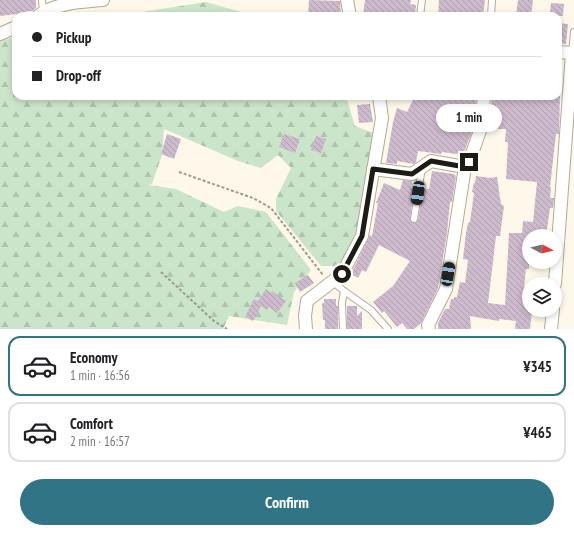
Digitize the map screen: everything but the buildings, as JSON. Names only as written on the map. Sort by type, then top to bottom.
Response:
[{"type":"street","points":[[41,9],[59,4],[103,0]]},
{"type":"street","points":[[347,0],[349,12]]},
{"type":"street","points":[[0,34],[12,29]]},
{"type":"street","points":[[555,277],[573,53],[562,52]]},
{"type":"street","points":[[306,329],[305,316],[307,301],[342,274],[362,236],[382,118],[380,100]]},
{"type":"street","points":[[429,329],[428,325],[446,289],[465,167],[469,162],[481,128],[484,100]]},
{"type":"street","points":[[373,169],[412,174],[431,161],[465,167]]},
{"type":"street","points":[[551,329],[552,317]]},
{"type":"lane","points":[[420,12],[422,0]]},
{"type":"lane","points":[[491,12],[492,0]]},
{"type":"lane","points":[[573,53],[574,32]]},
{"type":"lane","points":[[414,219],[422,167]]},
{"type":"lane","points":[[331,283],[371,310],[388,329]]},
{"type":"lane","points":[[343,329],[342,303],[344,291]]},
{"type":"path","points":[[179,172],[253,198],[271,208],[331,283]]},
{"type":"path","points":[[161,272],[214,321],[227,329]]},
{"type":"green space","points":[[206,2],[241,12],[142,12]]},
{"type":"green space","points":[[12,38],[12,100],[347,100],[355,126],[376,134],[359,227],[339,266],[321,266],[276,211],[276,199],[291,168],[278,155],[261,168],[238,161],[164,129],[162,155],[152,184],[148,185],[176,189],[224,212],[238,206],[266,212],[311,270],[294,292],[287,325],[229,316],[223,329],[0,329],[0,41]]},
{"type":"route","points":[[342,274],[362,236],[373,169],[412,174],[431,161],[465,167],[469,162]]}]
